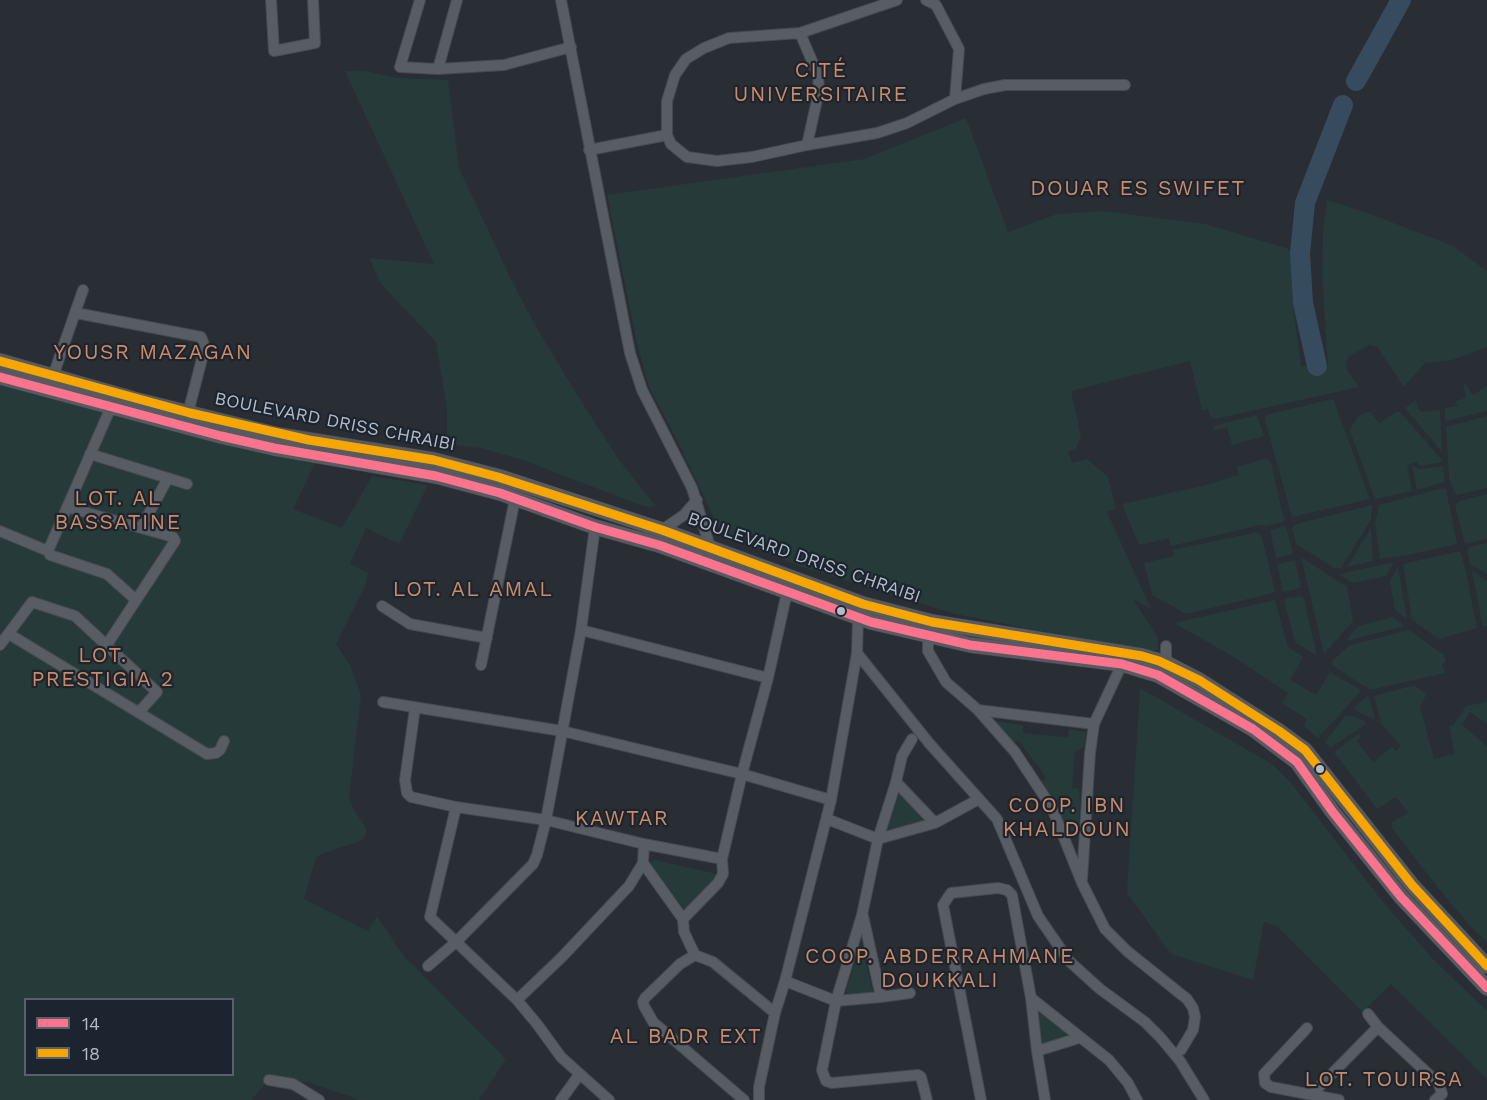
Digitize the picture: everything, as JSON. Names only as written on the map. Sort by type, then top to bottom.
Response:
[{"type":"main road","name":"BOULEVARD DRISS CHRAIBI","points":[[0,361],[188,413],[276,441]]},
{"type":"main road","name":"BOULEVARD DRISS CHRAIBI","points":[[0,377],[111,407],[436,476],[659,545],[787,592],[867,613],[1142,656],[1166,663],[1199,680],[1280,731],[1305,750],[1412,885],[1487,966]]},
{"type":"main road","name":"BOULEVARD DRISS CHRAIBI","points":[[308,447],[434,460],[533,487],[710,547],[928,637],[970,645],[1122,664],[1158,675],[1252,729],[1297,762],[1332,811],[1401,897],[1487,988]]},
{"type":"street","points":[[271,0],[274,51],[315,43],[313,0]]},
{"type":"street","points":[[420,0],[400,67],[438,69],[504,65],[571,47]]},
{"type":"street","points":[[438,69],[457,0]]},
{"type":"street","points":[[561,0],[630,353],[642,390],[676,454],[697,501],[710,547]]},
{"type":"street","points":[[897,0],[800,33],[729,38],[704,48],[686,59],[675,75],[667,101],[667,135],[671,144],[687,157],[717,161],[752,157],[878,133],[907,123],[955,99],[984,89],[1005,85],[1125,85]]},
{"type":"street","points":[[926,0],[936,4],[959,49],[955,99]]},
{"type":"street","points":[[800,33],[818,75],[819,91],[807,145]]},
{"type":"street","points":[[589,150],[667,135]]},
{"type":"street","points":[[52,376],[83,290]]},
{"type":"street","points":[[76,313],[201,337],[205,347],[188,413]]},
{"type":"street","points":[[48,551],[111,407]]},
{"type":"street","points":[[90,454],[187,484]]},
{"type":"street","points":[[141,528],[168,478]]},
{"type":"street","points":[[481,665],[515,499]]},
{"type":"street","points":[[662,530],[684,515],[697,501]]},
{"type":"street","points":[[67,507],[173,537],[175,542],[106,646]]},
{"type":"street","points":[[428,966],[456,942],[533,864],[546,820],[581,630],[595,527]]},
{"type":"street","points":[[0,531],[48,551],[50,555],[107,574],[136,600]]},
{"type":"street","points":[[683,919],[718,883],[723,874],[722,859],[741,774],[768,678],[787,592]]},
{"type":"street","points":[[0,645],[32,602],[75,616],[157,692],[139,712]]},
{"type":"street","points":[[382,606],[410,624],[487,638]]},
{"type":"street","points":[[759,1100],[759,1087],[775,1013],[827,819],[859,635],[867,613]]},
{"type":"street","points":[[581,630],[768,678]]},
{"type":"street","points":[[9,634],[207,754],[220,750],[224,741]]},
{"type":"street","points":[[928,637],[928,651],[946,682],[978,710],[1027,768],[1052,808],[1082,883],[1105,930],[1116,942],[1187,999],[1193,1008],[1195,1017],[1192,1030],[1181,1050]]},
{"type":"street","points":[[1166,646],[1166,663]]},
{"type":"street","points":[[857,653],[928,743],[997,819],[1038,916],[1069,961],[1100,989],[1145,1022],[1160,1037],[1180,1061],[1204,1100]]},
{"type":"street","points":[[1082,883],[1090,753],[1094,724],[1122,664]]},
{"type":"street","points":[[383,702],[562,731],[741,774],[831,800]]},
{"type":"street","points":[[415,708],[405,780],[407,793],[411,797],[456,807],[546,820],[644,844],[722,859]]},
{"type":"street","points":[[978,710],[1094,724]]},
{"type":"street","points":[[912,739],[902,756],[878,838],[862,915],[836,1001],[822,1070],[826,1081],[838,1083],[918,1074],[921,1077],[927,1100]]},
{"type":"street","points":[[896,782],[935,823]]},
{"type":"street","points":[[827,819],[878,838],[935,823],[980,799]]},
{"type":"street","points":[[456,807],[430,918],[517,1000],[561,1057],[609,1100]]},
{"type":"street","points":[[1064,836],[1084,834]]},
{"type":"street","points":[[517,1000],[629,886],[643,863],[644,844]]},
{"type":"street","points":[[643,863],[683,919],[684,932],[695,955],[713,962],[775,1013]]},
{"type":"street","points":[[981,1100],[943,905],[951,893],[998,888],[1007,890],[1012,895],[1031,998],[1046,1100]]},
{"type":"street","points":[[862,915],[881,997]]},
{"type":"street","points":[[695,955],[680,964],[645,998],[644,1006],[654,1022],[744,1100]]},
{"type":"street","points":[[785,981],[836,1001],[910,993]]},
{"type":"street","points":[[1031,998],[1109,1060],[1128,1083],[1137,1100]]},
{"type":"street","points":[[1368,1014],[1378,1027],[1439,1084],[1442,1094],[1436,1100]]},
{"type":"street","points":[[1312,1094],[1378,1027]]},
{"type":"street","points":[[1307,1028],[1264,1074],[1263,1079],[1271,1087],[1339,1100]]},
{"type":"street","points":[[1037,1051],[1080,1038]]},
{"type":"street","points":[[561,1100],[579,1075]]},
{"type":"street","points":[[269,1080],[293,1084],[320,1100]]},
{"type":"green space","points":[[345,71],[364,71],[398,78],[448,80],[459,168],[509,275],[535,325],[576,393],[619,460],[655,505],[650,507],[640,505],[523,460],[480,448],[447,444],[447,410],[436,342],[381,284],[369,258],[434,264]]},
{"type":"green space","points":[[966,118],[1008,232],[1057,214],[1104,211],[1205,224],[1286,248],[1294,259],[1293,305],[1301,366],[1328,367],[1322,275],[1323,231],[1327,200],[1453,246],[1487,271],[1487,347],[1452,360],[1425,363],[1404,387],[1377,347],[1369,345],[1348,357],[1346,368],[1359,387],[1215,419],[1210,416],[1208,409],[1202,410],[1190,361],[1071,391],[1081,437],[1075,450],[1068,452],[1072,463],[1087,459],[1108,477],[1116,509],[1107,512],[1151,609],[1133,599],[1158,638],[1158,650],[1154,651],[1126,648],[955,614],[796,565],[720,531],[649,387],[636,339],[607,195],[864,159]]},
{"type":"green space","points":[[0,381],[232,445],[315,463],[293,509],[342,528],[372,476],[428,485],[399,544],[366,528],[350,564],[368,573],[366,584],[336,644],[350,665],[361,695],[349,798],[367,829],[360,841],[319,855],[315,860],[304,899],[368,931],[377,916],[403,955],[506,1059],[479,1100],[361,1100],[307,1082],[269,1080],[251,1100],[0,1100]]},
{"type":"green space","points":[[1463,381],[1473,395],[1487,386],[1487,411],[1445,421],[1445,408],[1457,406],[1456,401],[1466,398]]},
{"type":"green space","points":[[1333,399],[1370,499],[1292,517],[1265,415]]},
{"type":"green space","points":[[1416,400],[1418,409],[1422,412],[1440,410],[1442,452],[1405,408]]},
{"type":"green space","points":[[1371,412],[1379,423],[1396,412],[1400,412],[1441,459],[1442,462],[1420,466],[1417,462],[1407,465],[1412,491],[1375,499],[1350,431],[1359,416]]},
{"type":"green space","points":[[1257,415],[1264,436],[1232,445],[1227,427],[1214,431],[1213,426]]},
{"type":"green space","points":[[1487,416],[1487,488],[1456,495],[1449,479],[1446,427]]},
{"type":"green space","points":[[1267,458],[1271,463],[1283,522],[1260,525],[1171,546],[1169,538],[1139,545],[1122,504],[1206,485],[1238,475],[1237,467]]},
{"type":"green space","points":[[1412,466],[1419,469],[1443,466],[1445,482],[1417,490]]},
{"type":"green space","points":[[1446,489],[1457,544],[1380,559],[1375,524],[1379,505]]},
{"type":"green space","points":[[1487,494],[1487,539],[1465,544],[1455,506],[1460,501]]},
{"type":"green space","points":[[1372,505],[1371,520],[1341,568],[1334,568],[1296,544],[1292,528],[1296,524]]},
{"type":"green space","points":[[1286,526],[1293,554],[1276,558],[1270,530]]},
{"type":"green space","points":[[1371,528],[1373,561],[1347,567],[1349,564]]},
{"type":"green space","points":[[1258,532],[1262,537],[1275,591],[1273,593],[1186,614],[1152,595],[1144,563],[1174,556],[1172,550]]},
{"type":"green space","points":[[1487,543],[1487,574],[1470,564],[1467,551],[1469,547]]},
{"type":"green space","points":[[1460,551],[1477,628],[1439,639],[1412,620],[1403,564]]},
{"type":"green space","points":[[1301,557],[1347,587],[1353,621],[1324,654]]},
{"type":"green space","points":[[1295,560],[1301,588],[1283,592],[1277,564]]},
{"type":"green space","points":[[1394,562],[1386,576],[1353,583],[1339,574]]},
{"type":"green space","points":[[1398,566],[1407,619],[1395,610],[1390,581]]},
{"type":"green space","points":[[1472,571],[1487,581],[1487,625],[1483,627]]},
{"type":"green space","points":[[1301,596],[1304,599],[1317,656],[1295,642],[1284,601],[1287,598]]},
{"type":"green space","points":[[1275,600],[1288,647],[1303,657],[1290,680],[1316,695],[1330,672],[1359,689],[1360,692],[1318,738],[1304,726],[1307,719],[1282,703],[1288,693],[1234,657],[1174,623]]},
{"type":"green space","points":[[1393,617],[1405,626],[1346,641],[1358,626]]},
{"type":"green space","points":[[1409,630],[1444,655],[1446,662],[1442,664],[1445,673],[1370,690],[1332,665],[1333,660],[1350,645]]},
{"type":"green space","points":[[1411,686],[1427,694],[1420,706],[1434,759],[1455,754],[1449,726],[1453,726],[1466,706],[1487,702],[1487,724],[1470,712],[1462,725],[1487,746],[1487,942],[1470,926],[1439,889],[1392,828],[1392,822],[1408,813],[1396,797],[1377,809],[1334,752],[1358,734],[1362,735],[1356,741],[1373,762],[1392,747],[1396,751],[1401,746],[1381,724],[1374,696]]},
{"type":"green space","points":[[1140,688],[1272,764],[1291,783],[1383,902],[1432,958],[1487,1011],[1487,1079],[1391,984],[1362,1012],[1278,927],[1264,922],[1253,980],[1171,954],[1127,893]]},
{"type":"green space","points":[[1368,695],[1375,717],[1373,719],[1355,710],[1355,707]]},
{"type":"green space","points":[[1345,716],[1352,716],[1365,721],[1366,724],[1330,748],[1325,742]]},
{"type":"green space","points":[[993,722],[1023,725],[1023,733],[1068,737],[1069,729],[1086,732],[1084,747],[1075,752],[1072,788],[1079,789],[1080,800],[1079,822],[1075,831],[1064,830],[1040,782],[1045,779],[1045,776],[1018,740],[1011,744]]},
{"type":"green space","points":[[899,794],[902,794],[924,822],[888,832],[887,828]]},
{"type":"green space","points":[[655,860],[719,876],[686,911],[650,865]]},
{"type":"green space","points":[[861,944],[873,993],[845,996],[845,994]]},
{"type":"green space","points":[[1038,1011],[1067,1033],[1066,1038],[1043,1044],[1040,1041]]},
{"type":"waterway","points":[[1356,81],[1401,0]]},
{"type":"waterway","points":[[1317,366],[1303,303],[1300,253],[1305,203],[1343,105]]},
{"type":"transit line","name":"18","points":[[0,361],[190,413],[309,440],[434,460],[498,477],[662,530],[863,604],[932,622],[1142,656],[1159,661],[1199,680],[1305,750],[1412,885],[1487,966]]},
{"type":"transit line","name":"14","points":[[0,377],[221,436],[274,448],[436,476],[500,493],[595,527],[659,545],[871,622],[970,645],[1122,664],[1158,675],[1253,729],[1297,762],[1332,811],[1401,897],[1487,988]]},
{"type":"district","name":"CITÉ UNIVERSITAIRE","points":[[821,83]]},
{"type":"district","name":"DOUAR ES SWIFET","points":[[1138,189]]},
{"type":"district","name":"YOUSR MAZAGAN","points":[[153,353]]},
{"type":"district","name":"LOT. AL BASSATINE","points":[[118,511]]},
{"type":"district","name":"LOT. AL AMAL","points":[[473,590]]},
{"type":"district","name":"LOT. PRESTIGIA 2","points":[[103,668]]},
{"type":"district","name":"COOP. IBN KHALDOUN","points":[[1067,818]]},
{"type":"district","name":"KAWTAR","points":[[622,819]]},
{"type":"district","name":"COOP. ABDERRAHMANE DOUKKALI","points":[[940,969]]},
{"type":"district","name":"AL BADR EXT","points":[[686,1037]]},
{"type":"district","name":"LOT. TOUIRSA","points":[[1384,1080]]}]
